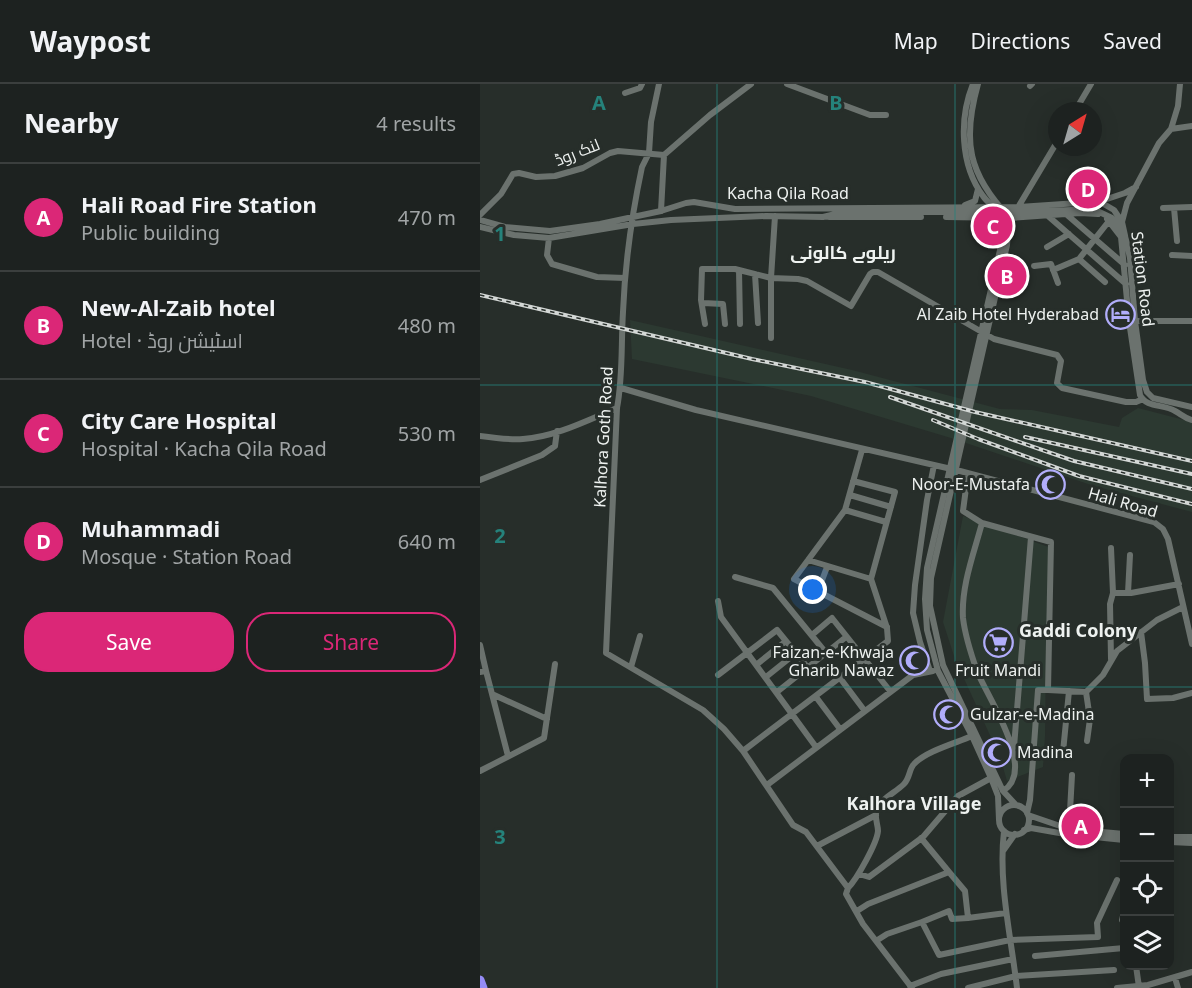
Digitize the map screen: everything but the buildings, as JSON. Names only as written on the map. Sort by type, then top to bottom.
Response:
[{"type":"highway","points":[[480,980],[483,988]]},
{"type":"street","points":[[625,93],[640,88],[642,84]]},
{"type":"street","name":"Kalhora Goth Road","points":[[631,667],[606,653],[617,408],[621,388],[625,278],[642,167],[649,153],[651,122],[659,84]]},
{"type":"street","points":[[661,212],[664,155],[710,114],[751,84]]},
{"type":"street","points":[[787,84],[870,115],[886,115]]},
{"type":"street","points":[[973,84],[965,107],[964,138],[969,165],[978,189],[1007,218]]},
{"type":"street","points":[[978,84],[970,122],[970,141],[973,160],[986,191],[996,207]]},
{"type":"street","points":[[1080,102],[1091,84]]},
{"type":"street","points":[[1053,270],[1079,259],[1095,239],[1117,223],[1160,143],[1171,129],[1178,106],[1180,85],[1171,84]]},
{"type":"street","points":[[1171,129],[1192,126]]},
{"type":"street","name":"لنک روڈ","points":[[480,215],[501,194],[513,174],[519,172],[536,177],[555,176],[583,168],[618,151],[664,155]]},
{"type":"street","points":[[1017,988],[1006,913],[1002,853],[1004,831],[999,820],[998,796],[972,736],[938,671],[927,630],[925,599],[927,567],[946,496],[986,322],[1007,218],[1019,207],[1049,156]]},
{"type":"street","points":[[996,207],[1097,202],[1117,196],[1137,186]]},
{"type":"street","points":[[953,207],[974,202],[978,189]]},
{"type":"street","name":"Kacha Qila Road","points":[[480,227],[514,235],[549,238],[633,220],[694,202],[735,209],[996,207]]},
{"type":"street","name":"Station Road","points":[[1097,202],[1114,210],[1130,258],[1132,321],[1138,390],[1142,400]]},
{"type":"street","points":[[1163,208],[1192,207]]},
{"type":"street","points":[[821,208],[840,213]]},
{"type":"street","points":[[823,217],[840,213],[1028,212],[1089,208],[1106,213],[1117,223],[1123,237]]},
{"type":"street","points":[[1174,208],[1177,241]]},
{"type":"street","points":[[669,209],[675,214],[671,220]]},
{"type":"street","name":"Station Road","points":[[1007,218],[1092,213],[1117,223]]},
{"type":"street","points":[[1066,214],[1125,265]]},
{"type":"street","points":[[771,338],[771,278],[775,216]]},
{"type":"street","name":"Kacha Qila Road","points":[[480,220],[505,228],[550,231],[633,220],[775,216],[1007,218]]},
{"type":"street","points":[[1048,216],[1126,284]]},
{"type":"street","points":[[1047,247],[1069,234]]},
{"type":"street","name":"Station Road","points":[[1123,237],[1126,284],[1132,321],[1143,380],[1149,396]]},
{"type":"street","points":[[549,238],[547,255],[552,264],[597,277],[625,278]]},
{"type":"street","points":[[1172,255],[1192,256]]},
{"type":"street","points":[[1079,259],[1105,282]]},
{"type":"street","points":[[1034,266],[1051,264],[1058,283]]},
{"type":"street","points":[[705,324],[701,300],[702,269],[739,270],[771,278],[807,281],[848,306],[851,306],[873,272],[994,339],[1057,355],[1061,361],[1057,383],[1062,388],[1126,402],[1142,400],[1149,396],[1192,407]]},
{"type":"street","points":[[739,270],[740,324]]},
{"type":"street","points":[[755,274],[758,323]]},
{"type":"street","points":[[703,303],[723,304],[725,324]]},
{"type":"street","points":[[1132,321],[1192,321]]},
{"type":"street","name":"Hali Road","points":[[621,388],[696,410],[960,471],[1154,522],[1163,529],[1168,539],[1192,644]]},
{"type":"street","points":[[1142,400],[1175,410],[1186,419],[1192,420]]},
{"type":"street","points":[[480,436],[524,439],[557,431],[617,408]]},
{"type":"street","points":[[480,480],[542,455],[555,446],[557,431]]},
{"type":"street","points":[[862,450],[845,510],[794,579],[887,628]]},
{"type":"street","points":[[930,671],[913,613],[927,500],[934,465]]},
{"type":"street","points":[[968,473],[963,512],[982,523],[1051,542],[1048,690]]},
{"type":"street","points":[[743,751],[888,641],[887,628],[871,579],[895,492],[854,481]]},
{"type":"street","points":[[850,495],[891,507]]},
{"type":"street","points":[[946,496],[931,578],[930,606],[943,665],[1003,791],[1028,814],[1069,829],[1120,834]]},
{"type":"street","points":[[845,510],[886,522]]},
{"type":"street","points":[[982,523],[964,598],[964,623],[977,672],[1014,750]]},
{"type":"street","points":[[1003,791],[1013,782],[1031,537]]},
{"type":"street","points":[[1111,548],[1113,593],[1110,604],[1111,659]]},
{"type":"street","points":[[1128,593],[1130,555]]},
{"type":"street","points":[[808,560],[871,579]]},
{"type":"street","points":[[818,591],[827,567]]},
{"type":"street","points":[[735,577],[773,588],[826,653]]},
{"type":"street","points":[[1113,593],[1128,593],[1179,584]]},
{"type":"street","points":[[718,601],[721,617],[816,747]]},
{"type":"street","points":[[1024,830],[1028,822],[1038,690],[1086,692],[1103,675],[1117,651],[1157,620],[1183,607]]},
{"type":"street","points":[[812,635],[832,618],[890,691]]},
{"type":"street","points":[[718,675],[777,630],[808,668]]},
{"type":"street","points":[[1141,633],[1147,699],[1173,698],[1192,693]]},
{"type":"street","points":[[640,636],[631,667],[703,710],[724,729],[743,751],[793,825],[806,832],[848,888]]},
{"type":"street","points":[[777,692],[846,637]]},
{"type":"street","points":[[756,665],[786,641]]},
{"type":"street","points":[[480,645],[483,672],[492,694],[508,756]]},
{"type":"street","points":[[766,677],[796,654]]},
{"type":"street","points":[[480,760],[481,770],[544,738],[555,664]]},
{"type":"street","points":[[767,785],[913,675],[938,671]]},
{"type":"street","points":[[840,678],[864,710]]},
{"type":"street","points":[[1064,752],[1069,691]]},
{"type":"street","points":[[1086,692],[1090,719],[1088,741]]},
{"type":"street","points":[[492,694],[547,719]]},
{"type":"street","points":[[816,697],[840,729]]},
{"type":"street","points":[[972,736],[932,752],[913,765],[904,785],[885,798],[876,815],[878,833],[857,879],[848,888],[846,894],[876,941],[911,987],[941,974],[1013,959]]},
{"type":"street","points":[[1069,829],[1072,775]]},
{"type":"street","points":[[859,874],[869,877],[921,838],[958,796],[991,778]]},
{"type":"street","points":[[999,820],[1006,807],[1016,805]]},
{"type":"street","points":[[817,846],[876,815]]},
{"type":"street","points":[[1002,853],[1016,834],[1031,828],[1120,840]]},
{"type":"street","points":[[1004,831],[1016,834]]},
{"type":"street","points":[[1174,837],[1192,837]]},
{"type":"street","points":[[921,838],[965,891],[968,918]]},
{"type":"street","points":[[1174,842],[1192,843]]},
{"type":"street","points":[[856,911],[868,904],[950,872]]},
{"type":"street","points":[[922,922],[939,955],[1010,940],[1098,937],[1097,923],[1117,880]]},
{"type":"street","points":[[876,941],[887,934],[949,911],[952,919],[1006,913]]},
{"type":"street","points":[[1035,956],[1120,948]]},
{"type":"street","points":[[968,988],[1016,976],[1114,970]]},
{"type":"street","points":[[1136,970],[1138,987]]},
{"type":"street","points":[[1118,988],[1148,986],[1192,972]]},
{"type":"street","points":[[1175,978],[1178,988]]},
{"type":"shaded area","points":[[630,320],[852,370],[1000,409],[1032,410],[1119,427],[1122,418],[1138,408],[1192,422],[1192,512],[1094,486],[951,438],[811,396],[632,359]]},
{"type":"shaded area","points":[[963,516],[1054,549],[1046,652],[1043,767],[1007,781],[1000,757],[955,659],[943,622]]},
{"type":"railway","points":[[480,295],[752,359],[865,382],[975,412],[1192,461]]},
{"type":"railway","points":[[890,397],[1074,461],[1192,489]]},
{"type":"railway","points":[[933,420],[1079,476],[1192,504]]},
{"type":"railway","points":[[1025,437],[1192,474]]},
{"type":"place","name":"Muhammadi","points":[[1088,189]]},
{"type":"place","name":"City Care Hospital","points":[[993,226]]},
{"type":"place","name":"New-Al-Zaib hotel","points":[[1007,276]]},
{"type":"place","name":"Al Zaib Hotel Hyderabad","points":[[1120,314]]},
{"type":"place","name":"Noor-E-Mustafa","points":[[1051,484]]},
{"type":"place","name":"Fruit Mandi","points":[[998,642]]},
{"type":"place","name":"Faizan-e-Khwaja Gharib Nawaz","points":[[915,661]]},
{"type":"place","name":"Gulzar-e-Madina","points":[[949,714]]},
{"type":"place","name":"Madina","points":[[996,752]]},
{"type":"place","name":"Hali Road Fire Station","points":[[1081,826]]},
{"type":"district","name":"ریلوے کالونی","points":[[843,253]]},
{"type":"district","name":"Gaddi Colony","points":[[1078,631]]},
{"type":"district","name":"Kalhora Village","points":[[914,804]]}]
